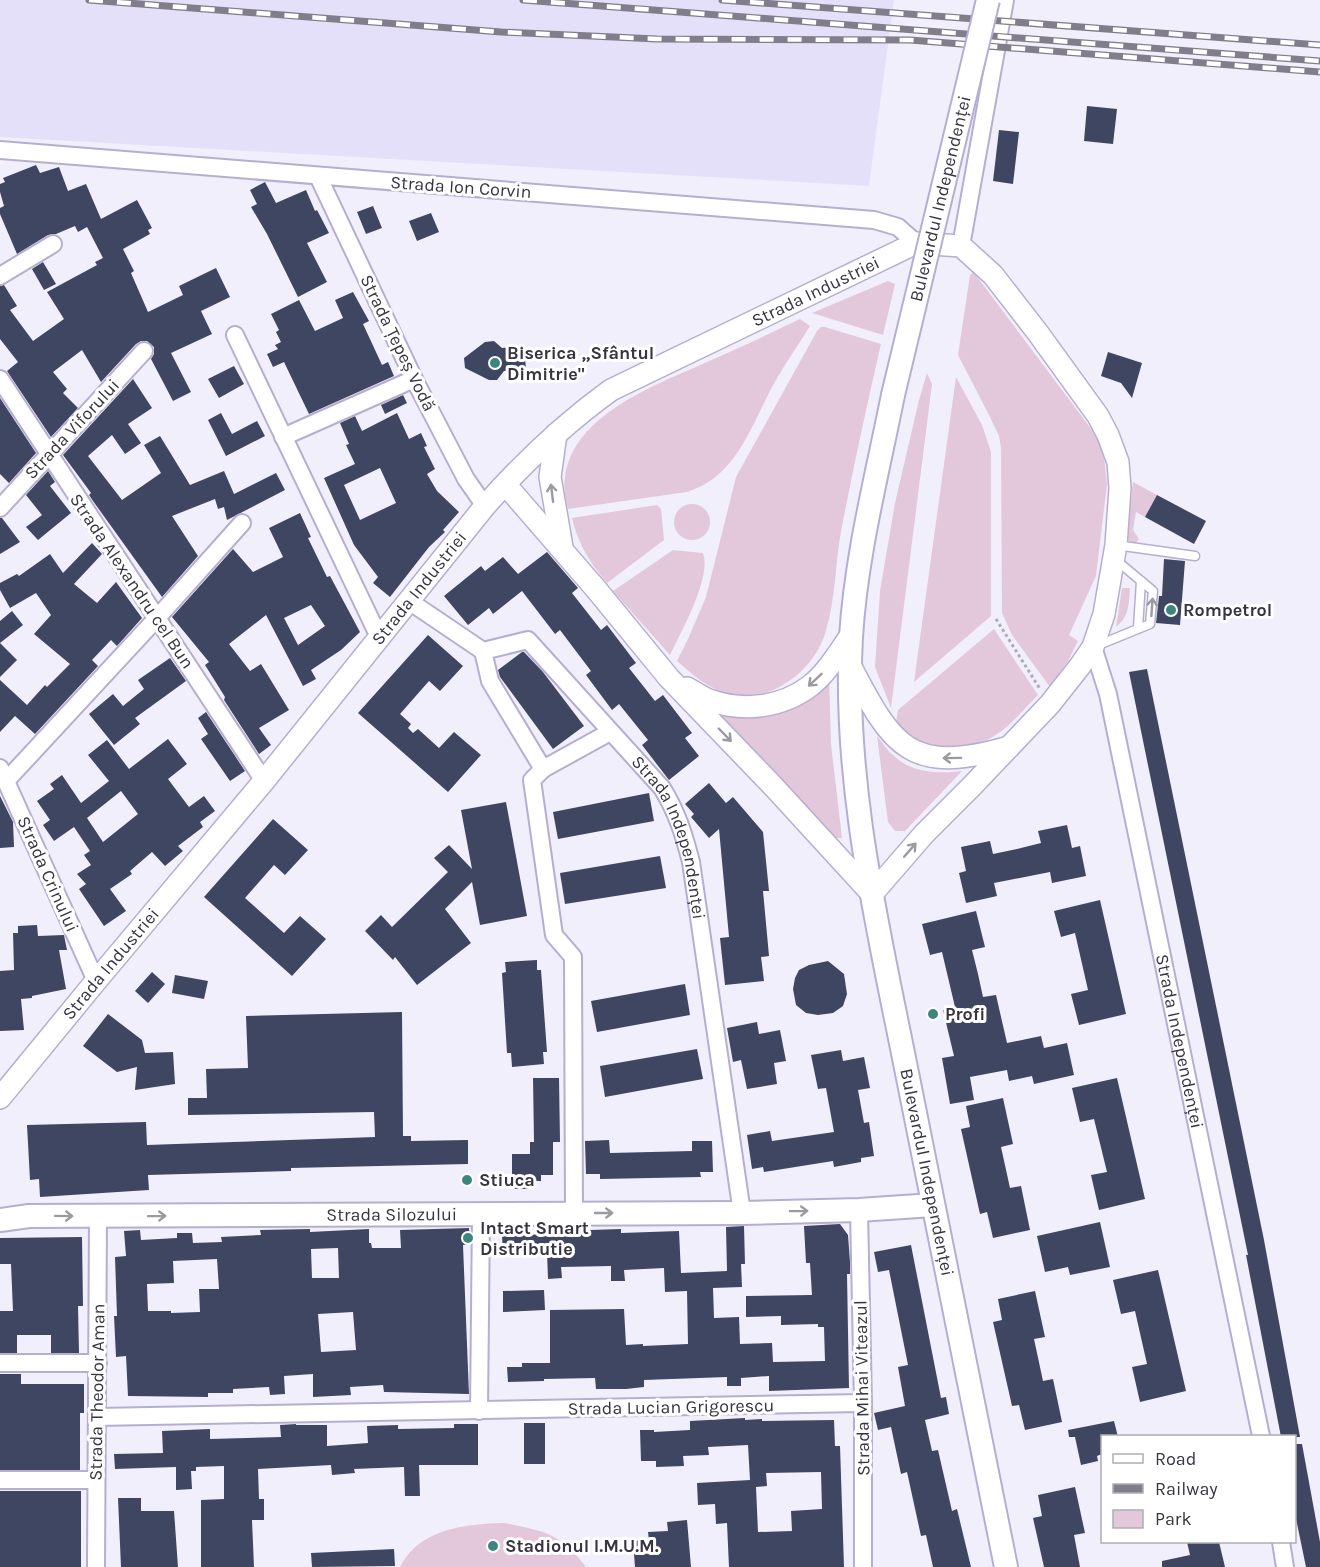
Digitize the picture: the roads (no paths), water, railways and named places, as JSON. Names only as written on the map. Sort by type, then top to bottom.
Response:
[{"type":"main road","name":"Bulevardul Independenței","points":[[988,0],[894,395],[870,506],[851,635],[850,665],[855,776],[872,894],[1006,1567]]},
{"type":"main road","name":"Strada Silozului","points":[[0,1205],[29,1216]]},
{"type":"main road","name":"Strada Silozului","points":[[0,1220],[29,1216],[742,1213],[859,1210],[933,1205]]},
{"type":"street","points":[[505,484],[669,678],[773,786],[872,894],[924,834],[1050,704],[1080,666],[1093,647],[1104,614],[1114,551],[1120,488],[1118,462],[1108,435],[1085,397],[999,283],[962,246],[983,114],[1005,0]]},
{"type":"street","name":"Strada Ion Corvin","points":[[0,150],[874,220],[898,227],[916,243]]},
{"type":"street","name":"Strada Țepeș Vodă","points":[[318,176],[414,378],[466,479],[485,506]]},
{"type":"street","name":"Strada Industriei","points":[[0,1098],[264,781],[485,506],[577,415],[611,390],[916,243],[962,246]]},
{"type":"street","points":[[0,276],[53,244]]},
{"type":"street","points":[[235,335],[379,638]]},
{"type":"street","name":"Strada Viforului","points":[[0,508],[144,351]]},
{"type":"street","points":[[283,437],[414,378]]},
{"type":"street","name":"Strada Alexandru cel Bun","points":[[0,379],[264,781]]},
{"type":"street","points":[[556,434],[550,477],[562,550]]},
{"type":"street","points":[[3,774],[157,618],[242,523]]},
{"type":"street","points":[[409,601],[483,651],[490,681],[543,769]]},
{"type":"street","points":[[669,678],[712,701],[750,708],[783,702],[810,685],[829,666],[851,635]]},
{"type":"street","name":"Strada Independenței","points":[[483,651],[528,640],[662,788],[674,807],[683,829],[692,873],[742,1213]]},
{"type":"street","name":"Strada Independenței","points":[[1093,647],[1108,694],[1261,1435]]},
{"type":"street","points":[[850,665],[873,709],[889,732],[905,747],[922,755],[956,759],[1010,747]]},
{"type":"street","points":[[574,1213],[573,957],[554,935],[532,780],[543,769],[610,732]]},
{"type":"street","name":"Strada Crinului","points":[[3,774],[96,981]]},
{"type":"street","name":"Strada Mihai Viteazul","points":[[859,1210],[863,1403],[863,1567]]},
{"type":"street","points":[[479,1411],[481,1213]]},
{"type":"street","name":"Strada Theodor Aman","points":[[96,1567],[98,1216]]},
{"type":"street","points":[[0,1363],[98,1364]]},
{"type":"street","name":"Strada Lucian Grigorescu","points":[[97,1417],[863,1403]]},
{"type":"street","points":[[0,1480],[96,1480]]},
{"type":"street","points":[[1281,1543],[1285,1567]]},
{"type":"lane","points":[[1114,551],[1195,556]]},
{"type":"lane","points":[[1093,647],[1150,624],[1153,591],[1114,551]]},
{"type":"railway","points":[[89,0],[501,32],[657,39],[910,40],[1320,72]]},
{"type":"railway","points":[[523,0],[1320,61]]},
{"type":"railway","points":[[722,0],[1320,45]]},
{"type":"place","name":"Biserica „Sfântul Dimitrie\"","points":[[495,363]]},
{"type":"place","name":"Rompetrol","points":[[1171,610]]},
{"type":"place","name":"Profi","points":[[933,1014]]},
{"type":"place","name":"Stiuca","points":[[467,1180]]},
{"type":"place","name":"Intact Smart Distributie","points":[[468,1238]]},
{"type":"place","name":"Stadionul I.M.U.M.","points":[[493,1546]]}]
